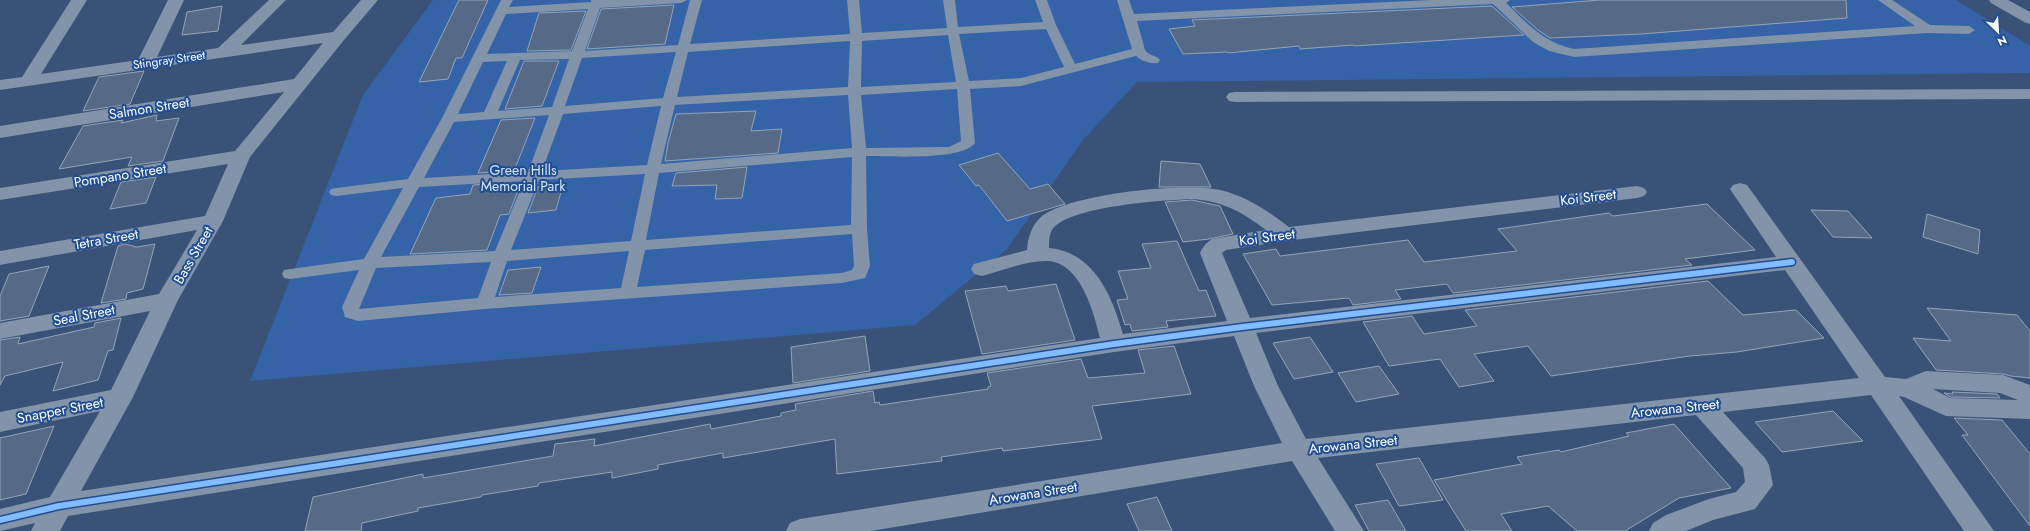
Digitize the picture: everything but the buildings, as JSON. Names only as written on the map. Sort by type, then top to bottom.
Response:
[{"type":"street","points":[[28,81],[79,0]]},
{"type":"street","points":[[145,64],[176,0]]},
{"type":"street","points":[[224,52],[278,0]]},
{"type":"street","name":"Bass Street","points":[[45,531],[120,397],[168,300],[213,221],[241,156],[298,84],[370,0]]},
{"type":"street","points":[[1997,0],[2030,19]]},
{"type":"street","name":"Stingray Street","points":[[0,85],[338,36]]},
{"type":"street","name":"Salmon Street","points":[[0,132],[298,84]]},
{"type":"street","points":[[1234,97],[2030,94]]},
{"type":"street","name":"Pompano Street","points":[[0,194],[241,156]]},
{"type":"street","points":[[1740,188],[1980,531]]},
{"type":"street","name":"Koi Street","points":[[1350,531],[1299,450],[1266,386],[1211,253],[1213,248],[1220,244],[1285,234],[1637,192]]},
{"type":"street","points":[[1038,255],[1038,235],[1050,221],[1071,210],[1125,198],[1178,194],[1208,194],[1234,201],[1256,212],[1285,234]]},
{"type":"street","name":"Tetra Street","points":[[0,258],[213,221]]},
{"type":"street","points":[[982,269],[1038,255],[1054,255],[1073,264],[1086,277],[1101,299],[1114,344]]},
{"type":"street","points":[[0,520],[59,506],[1114,344],[1242,327],[1792,262]]},
{"type":"street","name":"Seal Street","points":[[0,331],[168,300]]},
{"type":"street","points":[[1909,388],[1926,380],[2003,384],[2030,395]]},
{"type":"street","name":"Arowana Street","points":[[800,531],[1299,450],[1877,385],[1909,388]]},
{"type":"street","points":[[1909,388],[1946,407],[2030,410]]},
{"type":"street","name":"Snapper Street","points":[[0,422],[120,397]]},
{"type":"street","points":[[1663,531],[1676,523],[1709,510],[1745,501],[1759,485],[1756,465],[1702,405]]},
{"type":"lane","points":[[681,0],[504,6],[449,118],[412,183],[370,263],[350,307],[351,313],[358,315],[484,303],[852,277],[859,274],[861,270],[859,229],[859,152],[854,92],[856,37],[853,0]]},
{"type":"lane","points":[[628,293],[653,169],[669,101],[696,0]]},
{"type":"lane","points":[[336,192],[412,183],[653,169],[859,152],[950,151],[960,148],[968,143],[963,85],[953,32],[949,0]]},
{"type":"lane","points":[[1041,0],[1050,25],[1071,69]]},
{"type":"lane","points":[[1123,0],[1130,18],[1139,51],[1143,56],[1154,60]]},
{"type":"lane","points":[[1250,0],[1257,11]]},
{"type":"lane","points":[[1130,18],[1257,11],[1334,4],[1500,0],[1537,39],[1553,48],[1574,53],[1927,29],[1969,30]]},
{"type":"lane","points":[[1884,0],[1927,29]]},
{"type":"lane","points":[[484,303],[533,177],[596,3]]},
{"type":"lane","points":[[478,58],[577,55],[684,47],[1050,25]]},
{"type":"lane","points":[[449,118],[669,101],[1021,82],[1139,51]]},
{"type":"lane","points":[[489,116],[515,58]]},
{"type":"lane","points":[[290,274],[370,263],[501,256],[859,229]]},
{"type":"green space","name":"Green Hills Memorial Park","points":[[433,0],[1956,0],[2030,46],[2030,73],[1137,82],[1083,140],[1007,249],[915,325],[250,381],[363,95]]},
{"type":"cycle path","points":[[0,520],[59,506],[1114,344],[1242,327],[1792,262]]}]
